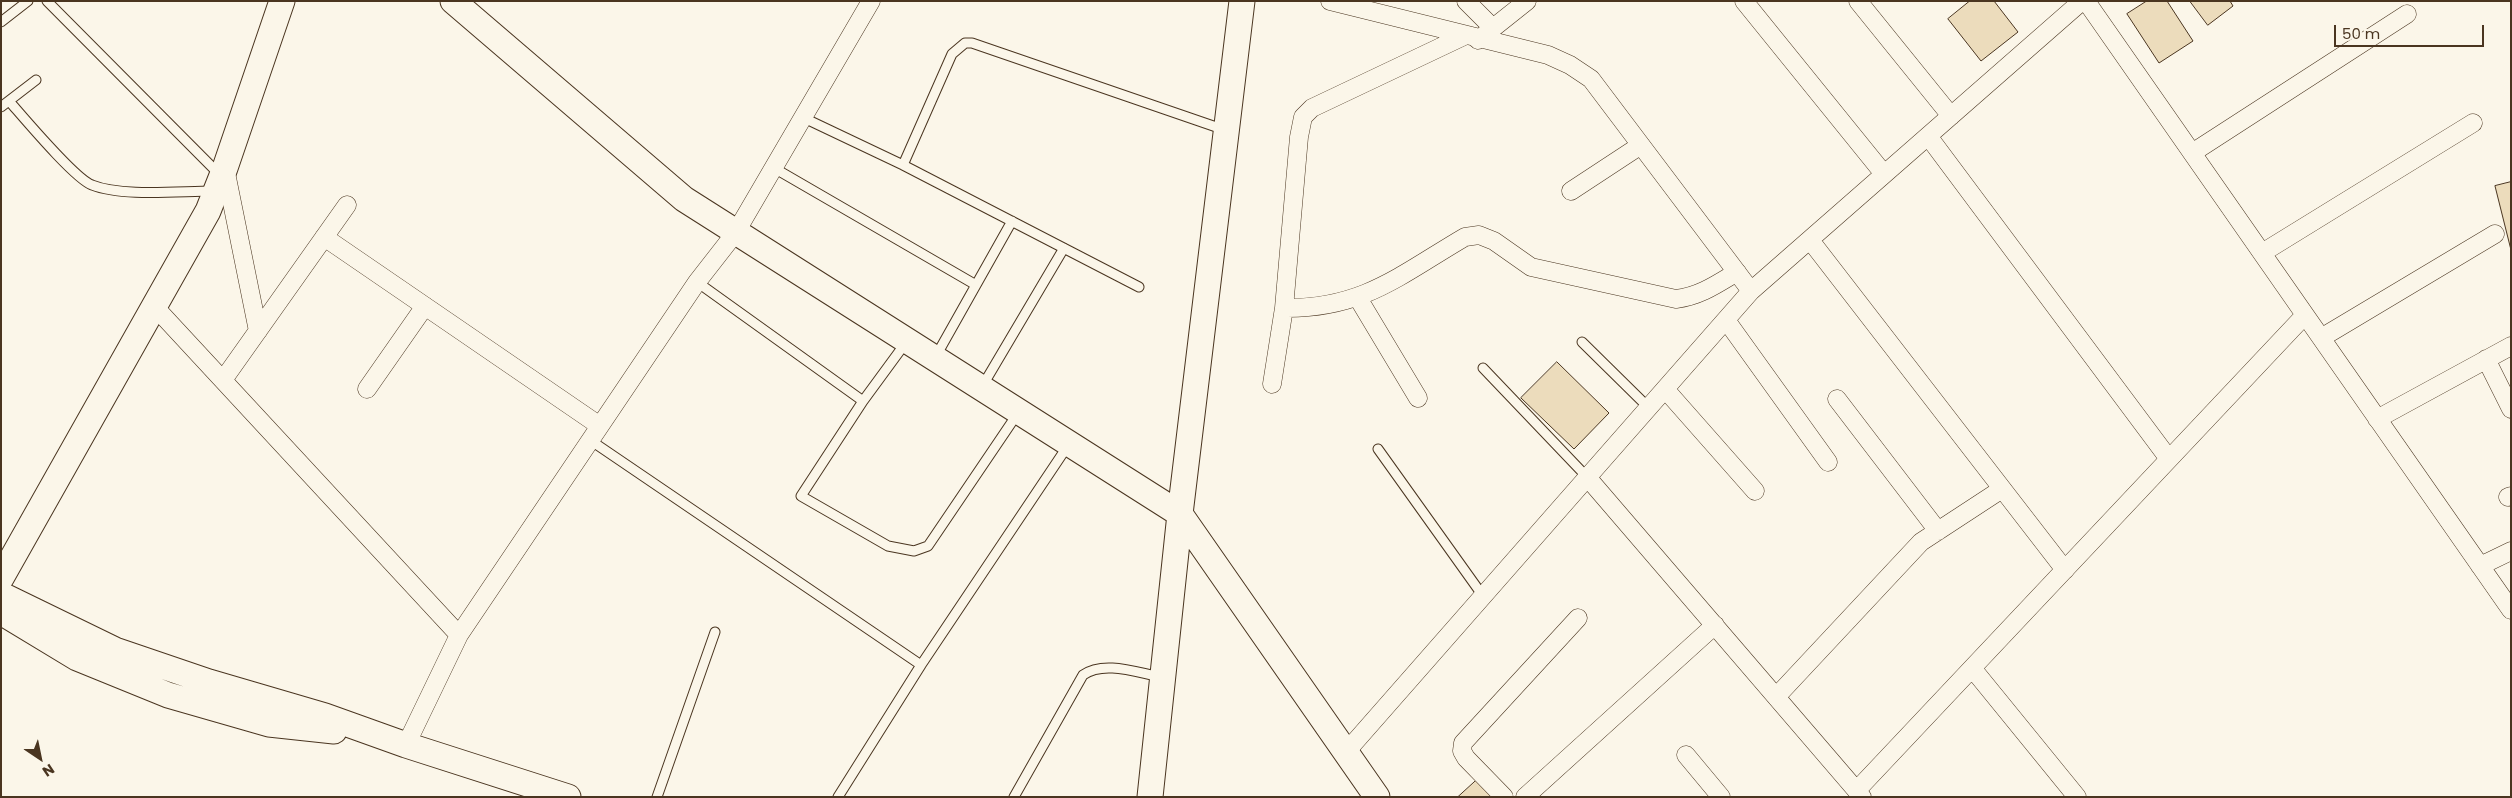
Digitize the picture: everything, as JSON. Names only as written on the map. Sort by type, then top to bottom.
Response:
[{"type":"street","points":[[282,1],[221,179],[208,211],[154,306],[2,596],[115,650],[209,682],[325,716],[379,736],[568,797]]},
{"type":"street","points":[[452,1],[684,199],[1180,514],[1377,797]]},
{"type":"street","points":[[406,745],[460,635],[697,282],[736,232],[804,118],[870,1]]},
{"type":"street","points":[[1150,797],[1180,514],[1242,1]]},
{"type":"street","points":[[1330,1],[1471,38],[1548,55],[1570,64],[1591,79],[1751,291]]},
{"type":"street","points":[[1466,1],[1493,28]]},
{"type":"street","points":[[1272,384],[1284,308],[1298,137],[1303,117],[1312,108],[1493,28],[1528,1]]},
{"type":"street","points":[[1744,1],[1884,174]]},
{"type":"street","points":[[1858,1],[1951,116]]},
{"type":"street","points":[[1346,752],[1751,291],[2082,1]]},
{"type":"street","points":[[2086,1],[2511,610]]},
{"type":"street","points":[[2192,153],[2407,14]]},
{"type":"street","points":[[2262,253],[2473,123]]},
{"type":"street","points":[[1928,136],[2169,459]]},
{"type":"street","points":[[1572,191],[1641,145]]},
{"type":"street","points":[[221,179],[258,331]]},
{"type":"street","points":[[223,380],[347,205]]},
{"type":"street","points":[[2321,338],[2495,234]]},
{"type":"street","points":[[1284,308],[1311,309],[1358,298],[1382,287],[1465,237],[1479,236],[1494,241],[1531,267],[1676,298],[1703,293],[1738,272]]},
{"type":"street","points":[[324,237],[425,306],[595,433]]},
{"type":"street","points":[[1810,240],[2065,570]]},
{"type":"street","points":[[1358,298],[1418,398]]},
{"type":"street","points":[[154,306],[460,635]]},
{"type":"street","points":[[367,389],[425,306]]},
{"type":"street","points":[[1587,477],[1860,793],[1972,668],[2306,315]]},
{"type":"street","points":[[1726,320],[1828,462]]},
{"type":"street","points":[[2377,418],[2511,346]]},
{"type":"street","points":[[2486,359],[2511,409]]},
{"type":"street","points":[[1665,389],[1755,491]]},
{"type":"street","points":[[1837,398],[1938,531]]},
{"type":"street","points":[[1776,697],[1922,542],[2002,489]]},
{"type":"street","points":[[2480,566],[2511,551]]},
{"type":"street","points":[[1504,797],[1466,758],[1462,751],[1463,743],[1578,618]]},
{"type":"street","points":[[1525,797],[1715,625]]},
{"type":"street","points":[[1972,668],[2077,797]]},
{"type":"street","points":[[1686,755],[1721,797]]},
{"type":"lane","points":[[1,22],[28,1]]},
{"type":"lane","points":[[47,1],[221,179]]},
{"type":"lane","points":[[903,165],[952,54],[965,43],[1226,131]]},
{"type":"lane","points":[[1,107],[36,80]]},
{"type":"lane","points":[[9,101],[72,169],[90,184],[112,190],[221,179]]},
{"type":"lane","points":[[804,118],[903,165],[1139,287]]},
{"type":"lane","points":[[774,168],[976,285]]},
{"type":"lane","points":[[934,358],[1012,221]]},
{"type":"lane","points":[[981,388],[1064,248]]},
{"type":"lane","points":[[697,282],[863,401]]},
{"type":"lane","points":[[907,341],[863,401],[801,496],[888,546],[914,551],[928,546],[1019,412]]},
{"type":"lane","points":[[1582,342],[1649,408]]},
{"type":"lane","points":[[1483,368],[1587,477]]},
{"type":"lane","points":[[595,433],[921,665]]},
{"type":"lane","points":[[838,797],[921,665],[1070,444]]},
{"type":"lane","points":[[1378,449],[1483,596]]},
{"type":"lane","points":[[657,797],[715,632]]},
{"type":"lane","points":[[1014,797],[1083,675],[1092,668],[1104,667],[1162,677]]},
{"type":"building","points":[[1970,1],[1994,1],[2018,32],[1981,61],[1948,19]]},
{"type":"building","points":[[2147,1],[2167,1],[2193,41],[2159,63],[2127,14]]},
{"type":"building","points":[[2190,1],[2230,1],[2233,6],[2208,25]]},
{"type":"building","points":[[2511,182],[2511,250],[2495,186]]},
{"type":"building","points":[[1557,362],[1609,413],[1574,449],[1521,398]]},
{"type":"building","points":[[1479,778],[1495,797],[1458,797]]}]
